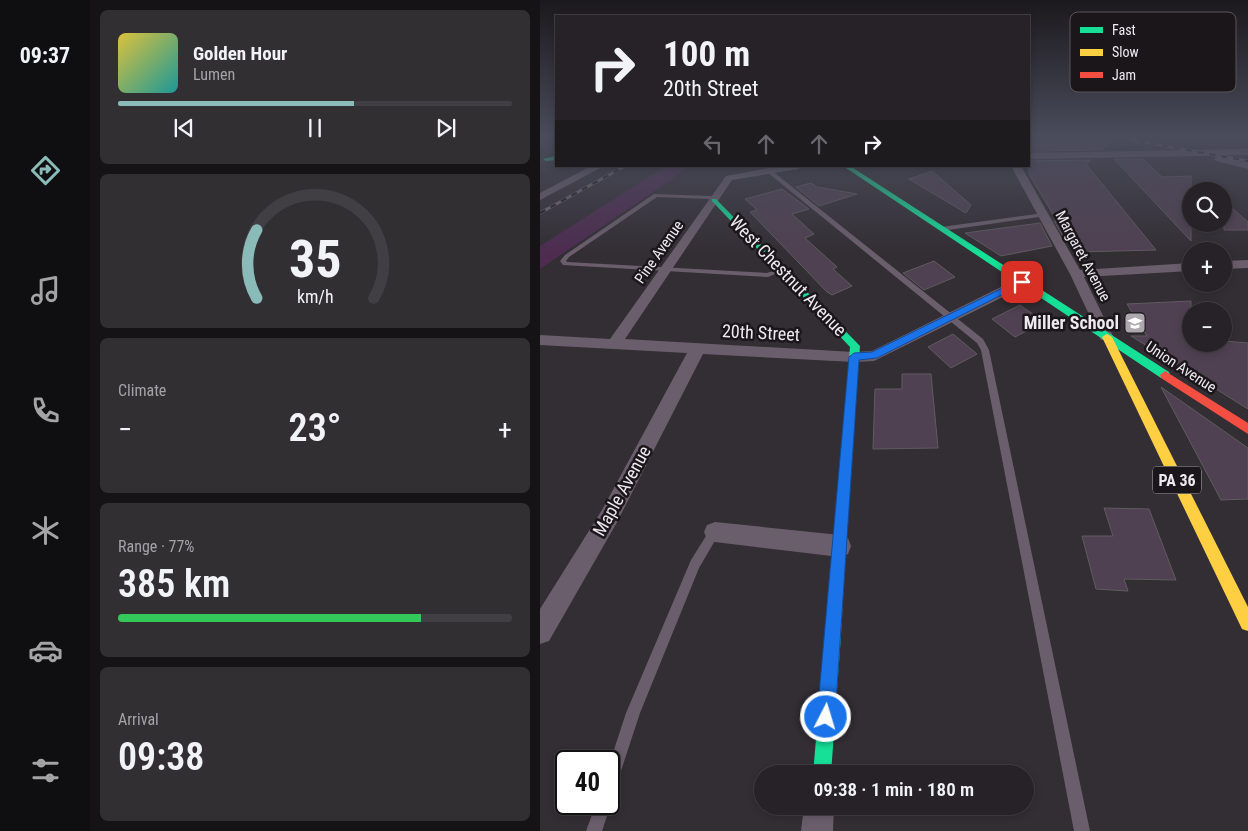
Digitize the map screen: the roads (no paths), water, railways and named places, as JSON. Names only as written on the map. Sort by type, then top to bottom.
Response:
[{"type":"main road","name":"Union Avenue","points":[[861,176],[1248,429]]},
{"type":"main road","name":"West Chestnut Avenue","points":[[714,200],[855,346],[823,765]]},
{"type":"main road","name":"PA 36","points":[[1106,336],[1248,623]]},
{"type":"street","points":[[540,197],[580,176]]},
{"type":"street","name":"Pine Avenue","points":[[614,344],[729,178],[742,176]]},
{"type":"street","name":"Margaret Avenue","points":[[1022,176],[1076,274],[1106,336]]},
{"type":"street","points":[[1232,265],[1248,264]]},
{"type":"street","points":[[1076,274],[1182,268]]},
{"type":"street","name":"20th Street","points":[[540,340],[854,357],[874,356],[1022,282]]},
{"type":"street","name":"Maple Avenue","points":[[540,632],[609,516],[698,348]]},
{"type":"street","points":[[715,532],[840,546]]},
{"type":"street","points":[[818,831],[819,815]]},
{"type":"lane","points":[[775,176],[980,341],[985,350],[1082,831]]},
{"type":"lane","points":[[714,200],[711,198],[656,196],[567,256],[563,261],[565,264],[572,266],[768,275],[782,270]]},
{"type":"lane","points":[[940,229],[1044,215]]},
{"type":"lane","points":[[620,754],[640,696],[695,564],[715,532]]},
{"type":"lane","points":[[594,831],[599,815]]},
{"type":"railway","points":[[540,213],[607,176]]},
{"type":"place","name":"Miller School","points":[[1135,323]]}]
